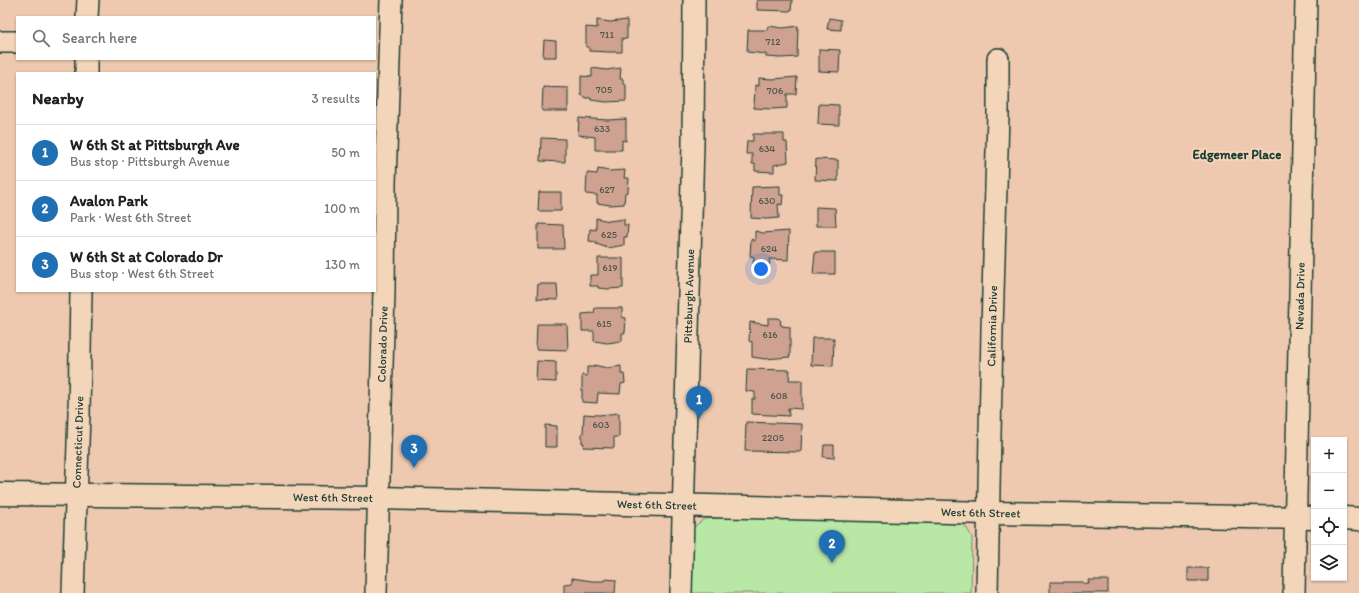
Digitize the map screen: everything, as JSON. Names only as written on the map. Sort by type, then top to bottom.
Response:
[{"type":"street","points":[[87,16],[88,0]]},
{"type":"street","name":"Colorado Drive","points":[[376,593],[384,291],[385,183],[391,0]]},
{"type":"street","name":"Pittsburgh Avenue","points":[[681,593],[694,0]]},
{"type":"street","name":"Nevada Drive","points":[[1294,593],[1305,518],[1306,0]]},
{"type":"street","points":[[0,42],[16,42]]},
{"type":"street","name":"California Drive","points":[[987,593],[998,59]]},
{"type":"street","points":[[86,60],[86,72]]},
{"type":"street","name":"Connecticut Drive","points":[[73,593],[75,494],[79,414],[81,292]]},
{"type":"street","name":"West 6th Street","points":[[0,494],[378,498],[989,513],[1305,518]]},
{"type":"street","points":[[1347,518],[1359,519]]},
{"type":"green space","points":[[749,516],[961,524],[966,527],[972,537],[971,593],[692,593],[693,528],[704,519]]},
{"type":"building","points":[[757,0],[792,0],[791,11],[757,10]]},
{"type":"building","points":[[829,18],[841,20],[841,30],[827,29]]},
{"type":"building","points":[[597,20],[610,22],[627,20],[627,39],[622,38],[622,52],[589,51],[589,47],[586,47],[586,27],[597,28]]},
{"type":"building","points":[[768,26],[783,28],[798,26],[797,57],[766,57],[766,54],[747,52],[748,30],[767,30]]},
{"type":"building","points":[[544,40],[556,41],[556,57],[543,57]]},
{"type":"building","points":[[819,49],[840,50],[839,72],[819,71]]},
{"type":"building","points":[[592,68],[606,70],[621,68],[620,79],[623,79],[623,84],[626,85],[626,101],[606,102],[591,100],[591,98],[581,95],[581,76],[592,77]]},
{"type":"building","points":[[797,77],[796,94],[787,94],[787,108],[754,108],[755,85],[759,86],[759,78],[772,79]]},
{"type":"building","points":[[543,87],[568,88],[568,111],[542,111]]},
{"type":"building","points":[[819,104],[839,105],[839,125],[818,124]]},
{"type":"building","points":[[579,118],[608,120],[626,119],[626,141],[622,140],[622,150],[595,150],[595,137],[578,135]]},
{"type":"building","points":[[753,134],[784,134],[784,142],[787,142],[788,162],[774,165],[774,172],[755,171],[755,164],[752,164],[752,154],[746,154],[747,141],[753,141]]},
{"type":"building","points":[[541,138],[565,139],[565,162],[540,161]]},
{"type":"building","points":[[816,159],[838,160],[838,181],[815,180]]},
{"type":"building","points":[[598,169],[610,171],[625,170],[624,178],[629,178],[628,192],[625,193],[624,204],[610,205],[597,203],[597,195],[586,194],[587,173],[597,174]]},
{"type":"building","points":[[780,186],[780,195],[783,195],[782,205],[778,204],[779,218],[751,218],[752,187]]},
{"type":"building","points":[[539,192],[561,192],[561,211],[538,211]]},
{"type":"building","points":[[816,207],[835,208],[836,226],[816,226]]},
{"type":"building","points":[[596,218],[609,221],[624,219],[624,225],[628,225],[627,237],[624,237],[624,245],[608,248],[596,244],[596,242],[589,241],[590,229],[596,230]]},
{"type":"building","points":[[538,224],[563,225],[564,249],[538,249]]},
{"type":"building","points":[[755,231],[763,233],[789,231],[788,260],[769,259],[770,264],[762,266],[753,264],[754,257],[750,256],[751,239],[755,241]]},
{"type":"building","points":[[815,252],[835,252],[835,274],[813,274]]},
{"type":"building","points":[[598,258],[623,258],[623,288],[609,289],[598,288],[598,286],[590,286],[590,275],[598,275]]},
{"type":"building","points":[[538,284],[557,284],[558,300],[537,299]]},
{"type":"building","points":[[595,308],[622,308],[622,317],[626,318],[625,333],[622,333],[622,341],[607,343],[594,341],[594,331],[582,331],[582,314],[594,313]]},
{"type":"building","points":[[768,318],[778,318],[781,321],[780,324],[782,326],[790,327],[790,357],[765,359],[752,357],[752,342],[749,341],[750,322],[768,325]]},
{"type":"building","points":[[537,324],[567,324],[568,350],[536,349]]},
{"type":"building","points":[[812,338],[834,338],[833,366],[811,365]]},
{"type":"building","points":[[537,361],[556,362],[556,382],[536,381]]},
{"type":"building","points":[[594,365],[607,368],[621,366],[621,374],[624,374],[625,383],[621,384],[620,394],[598,393],[597,403],[582,402],[582,375],[587,376],[587,367],[594,367]]},
{"type":"building","points":[[747,369],[790,370],[789,380],[802,380],[802,409],[788,408],[789,416],[752,414],[752,399],[755,399],[755,392],[746,391]]},
{"type":"building","points":[[619,413],[619,437],[614,437],[614,448],[583,447],[584,443],[582,443],[582,433],[584,414],[599,415]]},
{"type":"building","points":[[746,422],[802,424],[801,452],[745,451]]},
{"type":"building","points":[[545,425],[557,426],[557,447],[545,447]]},
{"type":"building","points":[[824,445],[834,445],[834,458],[823,457]]},
{"type":"building","points":[[1188,568],[1208,568],[1208,581],[1188,581]]},
{"type":"building","points":[[572,578],[592,581],[604,581],[605,579],[616,580],[615,593],[564,593],[564,584],[572,583]]},
{"type":"building","points":[[1088,580],[1108,580],[1108,593],[1050,593],[1050,582],[1083,582],[1089,584]]},
{"type":"place","name":"W 6th St at Pittsburgh Ave","points":[[699,419]]},
{"type":"place","name":"W 6th St at Colorado Dr","points":[[414,468]]},
{"type":"place","name":"Avalon Park","points":[[832,563]]},
{"type":"district","name":"Edgemeer Place","points":[[1237,154]]}]
